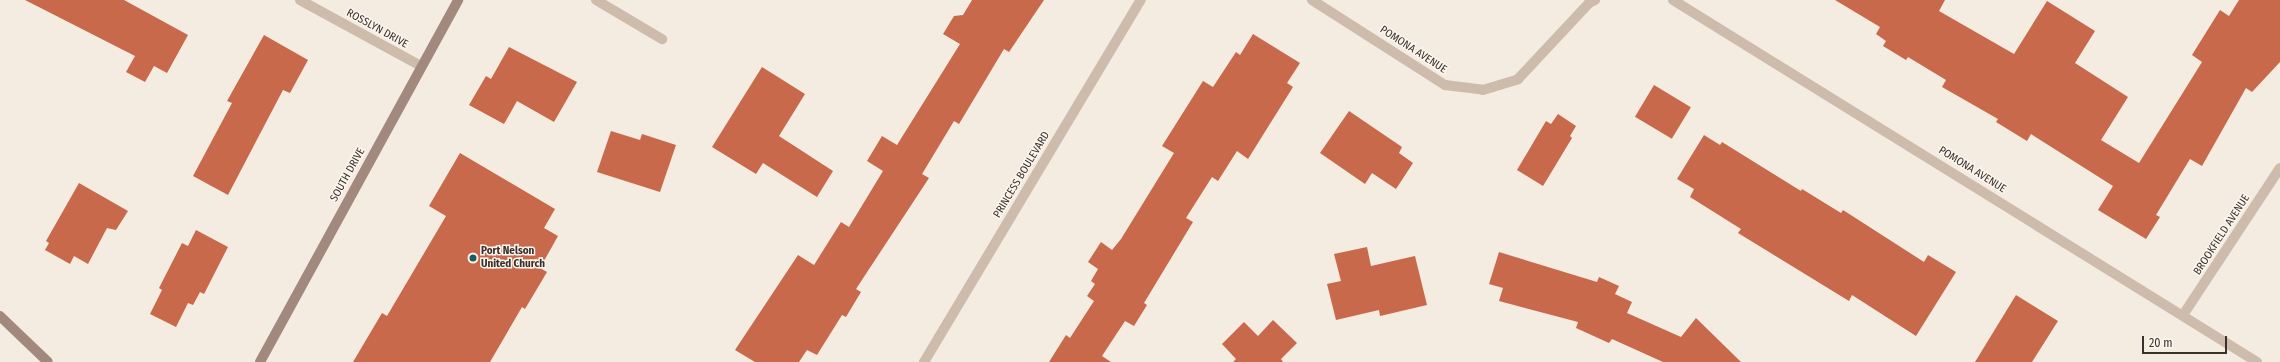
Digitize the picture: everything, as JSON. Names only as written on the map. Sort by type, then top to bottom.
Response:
[{"type":"street","name":"ROSSLYN DRIVE","points":[[300,0],[421,66]]},
{"type":"street","name":"SOUTH DRIVE","points":[[260,362],[458,0]]},
{"type":"street","points":[[596,0],[662,40]]},
{"type":"street","name":"PRINCESS BOULEVARD","points":[[924,362],[1141,0]]},
{"type":"street","name":"POMONA AVENUE","points":[[1312,0],[1445,85],[1483,90],[1518,79],[1595,0]]},
{"type":"street","name":"POMONA AVENUE","points":[[1673,0],[2257,362]]},
{"type":"street","name":"BROOKFIELD AVENUE","points":[[2183,315],[2280,168]]},
{"type":"street","points":[[0,316],[48,362]]},
{"type":"building","points":[[25,0],[124,0],[188,35],[167,73],[154,66],[145,82],[126,72],[135,56]]},
{"type":"building","points":[[972,0],[1044,0],[1009,52],[1004,49],[959,124],[954,121],[922,174],[929,178],[856,289],[861,292],[846,317],[842,315],[817,355],[807,350],[799,362],[755,362],[735,350],[798,255],[814,265],[841,222],[849,227],[883,171],[867,161],[882,136],[897,145],[960,44],[943,34],[954,16],[963,15]]},
{"type":"building","points":[[1835,0],[1945,0],[1939,11],[2014,54],[2047,1],[2095,31],[2075,63],[2128,97],[2101,140],[2139,163],[2202,62],[2192,55],[2220,10],[2229,16],[2239,0],[2280,0],[2280,62],[2252,92],[2246,88],[2202,166],[2190,159],[2156,215],[2160,217],[2146,239],[2098,210],[2113,186],[2031,134],[2027,141],[1996,122],[1998,119],[1942,87],[1946,80],[1908,57],[1906,60],[1883,46],[1886,41],[1876,34],[1880,27]]},
{"type":"building","points":[[1253,34],[1300,63],[1287,83],[1293,87],[1248,159],[1237,151],[1218,181],[1212,177],[1186,218],[1193,222],[1144,303],[1147,305],[1134,326],[1125,321],[1102,356],[1111,362],[1049,362],[1066,335],[1070,338],[1094,301],[1087,296],[1095,284],[1091,281],[1098,269],[1088,262],[1101,242],[1112,250],[1121,239],[1174,153],[1162,146],[1203,81],[1213,87],[1236,52],[1240,55]]},
{"type":"building","points":[[264,35],[308,60],[290,93],[283,90],[228,195],[193,176],[232,103],[227,101]]},
{"type":"building","points":[[509,47],[577,82],[554,122],[517,101],[504,124],[469,105],[486,76],[491,79]]},
{"type":"building","points":[[762,67],[805,94],[779,136],[833,171],[817,197],[763,163],[756,174],[712,147]]},
{"type":"building","points":[[1654,85],[1691,107],[1672,139],[1635,117]]},
{"type":"building","points":[[1349,111],[1402,147],[1399,153],[1413,163],[1396,189],[1372,173],[1365,184],[1320,153]]},
{"type":"building","points":[[1558,114],[1576,126],[1570,136],[1572,138],[1543,186],[1517,170],[1546,121],[1551,124]]},
{"type":"building","points":[[611,131],[640,140],[642,134],[676,145],[660,192],[597,172]]},
{"type":"building","points":[[1704,135],[1720,145],[1722,142],[1801,191],[1802,189],[1841,213],[1843,210],[1924,262],[1928,255],[1956,272],[1916,336],[1852,295],[1849,301],[1738,233],[1741,229],[1690,197],[1694,189],[1677,179]]},
{"type":"building","name":"Port Nelson United Church","points":[[460,153],[555,209],[544,228],[558,236],[540,268],[547,272],[525,309],[522,307],[490,362],[353,362],[382,313],[387,316],[446,216],[429,206]]},
{"type":"building","points":[[79,183],[128,211],[116,230],[107,228],[88,264],[74,256],[70,264],[45,250],[49,243],[46,241]]},
{"type":"building","points":[[196,230],[228,247],[204,294],[200,292],[193,305],[188,303],[176,327],[150,314],[162,290],[159,288],[182,243],[188,246]]},
{"type":"building","points":[[1367,247],[1371,266],[1415,256],[1427,305],[1380,316],[1379,310],[1336,320],[1327,284],[1341,281],[1334,254]]},
{"type":"building","points":[[1499,252],[1597,282],[1599,277],[1619,286],[1615,294],[1632,302],[1627,313],[1681,337],[1696,318],[1741,362],[1663,362],[1612,339],[1609,343],[1576,328],[1578,322],[1499,301],[1503,288],[1489,284]]},
{"type":"building","points":[[2016,295],[2058,321],[2032,362],[1975,362]]},
{"type":"building","points":[[1273,320],[1297,343],[1281,359],[1283,362],[1233,362],[1236,359],[1222,344],[1244,322],[1258,336]]},
{"type":"place","name":"Port Nelson United Church","points":[[473,258]]}]
